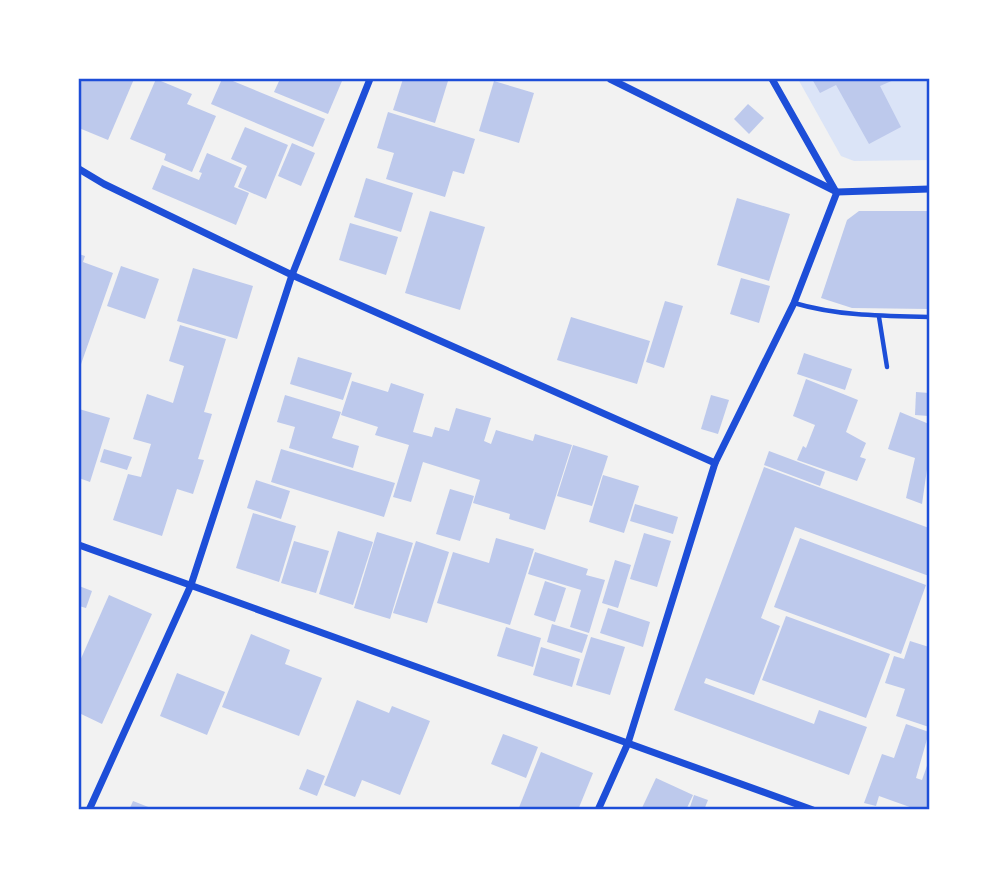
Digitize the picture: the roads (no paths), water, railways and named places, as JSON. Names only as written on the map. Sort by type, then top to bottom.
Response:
[{"type":"street","points":[[89,810],[191,585],[292,275],[370,79]]},
{"type":"street","points":[[610,79],[837,192],[929,189]]},
{"type":"street","points":[[772,79],[837,192]]},
{"type":"street","points":[[79,169],[104,184],[292,275],[715,463]]},
{"type":"street","points":[[598,810],[628,743],[715,463],[794,303],[837,192]]},
{"type":"street","points":[[79,545],[813,810]]},
{"type":"lane","points":[[794,303],[820,311],[879,317],[929,317]]},
{"type":"lane","points":[[879,317],[887,368]]}]
